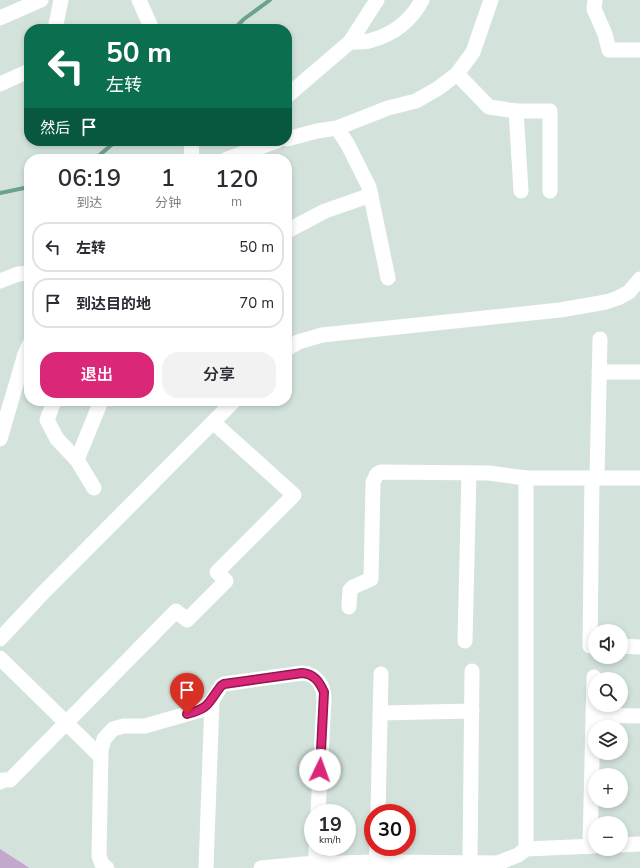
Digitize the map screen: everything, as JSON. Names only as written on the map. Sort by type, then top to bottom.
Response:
[{"type":"street","points":[[0,18],[41,0]]},
{"type":"street","points":[[56,24],[61,0]]},
{"type":"street","points":[[139,0],[150,24]]},
{"type":"street","points":[[292,92],[350,42],[377,0]]},
{"type":"street","points":[[350,42],[368,41],[394,31],[406,22],[422,0]]},
{"type":"street","points":[[292,138],[317,131],[337,128],[388,108],[416,100],[457,74],[473,52],[491,0]]},
{"type":"street","points":[[595,0],[594,9],[605,34],[609,50],[640,50]]},
{"type":"street","points":[[0,84],[24,73]]},
{"type":"street","points":[[457,74],[489,107],[516,111],[550,111],[550,191]]},
{"type":"street","points":[[516,111],[521,191]]},
{"type":"street","points":[[337,128],[348,145],[370,187],[388,278]]},
{"type":"street","points":[[241,154],[263,146]]},
{"type":"street","points":[[292,228],[325,211],[371,196]]},
{"type":"street","points":[[0,281],[18,274],[24,274]]},
{"type":"street","points":[[292,346],[298,342],[322,335],[560,310],[606,302],[629,292],[640,279]]},
{"type":"street","points":[[591,624],[594,478],[600,340]]},
{"type":"street","points":[[0,438],[24,357]]},
{"type":"street","points":[[599,372],[640,372]]},
{"type":"street","points":[[52,406],[47,420],[57,439],[77,460],[94,488]]},
{"type":"street","points":[[77,460],[99,406]]},
{"type":"street","points":[[0,639],[42,594],[229,406]]},
{"type":"street","points":[[0,782],[3,780],[10,780],[176,611],[186,620],[226,581],[217,572],[294,495],[213,422]]},
{"type":"street","points":[[349,607],[350,590],[352,587],[371,579],[373,482],[376,474],[381,472],[469,473],[500,474],[526,478],[640,478]]},
{"type":"street","points":[[465,641],[469,473]]},
{"type":"street","points":[[526,478],[526,849]]},
{"type":"street","points":[[628,646],[640,647]]},
{"type":"street","points":[[0,658],[101,757]]},
{"type":"street","points":[[470,863],[472,671]]},
{"type":"street","points":[[107,868],[102,864],[99,856],[101,757],[104,739],[114,729],[124,726],[145,726],[201,710],[206,707],[224,684],[302,673],[310,674],[319,681],[324,692],[324,699],[318,804]]},
{"type":"street","points":[[378,804],[381,674]]},
{"type":"street","points":[[206,868],[212,700]]},
{"type":"street","points":[[380,712],[472,711]]},
{"type":"street","points":[[593,712],[593,816]]},
{"type":"street","points":[[593,715],[640,716]]},
{"type":"street","points":[[628,845],[640,844]]},
{"type":"street","points":[[397,856],[470,863],[506,864],[526,849],[588,846]]},
{"type":"street","points":[[307,865],[312,856]]},
{"type":"street","points":[[261,868],[307,865],[364,856]]},
{"type":"shaded area","points":[[0,849],[28,867],[29,868],[0,868]]},
{"type":"waterway","points":[[239,24],[270,0]]},
{"type":"waterway","points":[[101,154],[110,146]]},
{"type":"waterway","points":[[0,193],[24,188]]},
{"type":"route","points":[[187,714],[206,707],[224,684],[302,673],[310,674],[319,681],[324,692],[320,770]]}]
